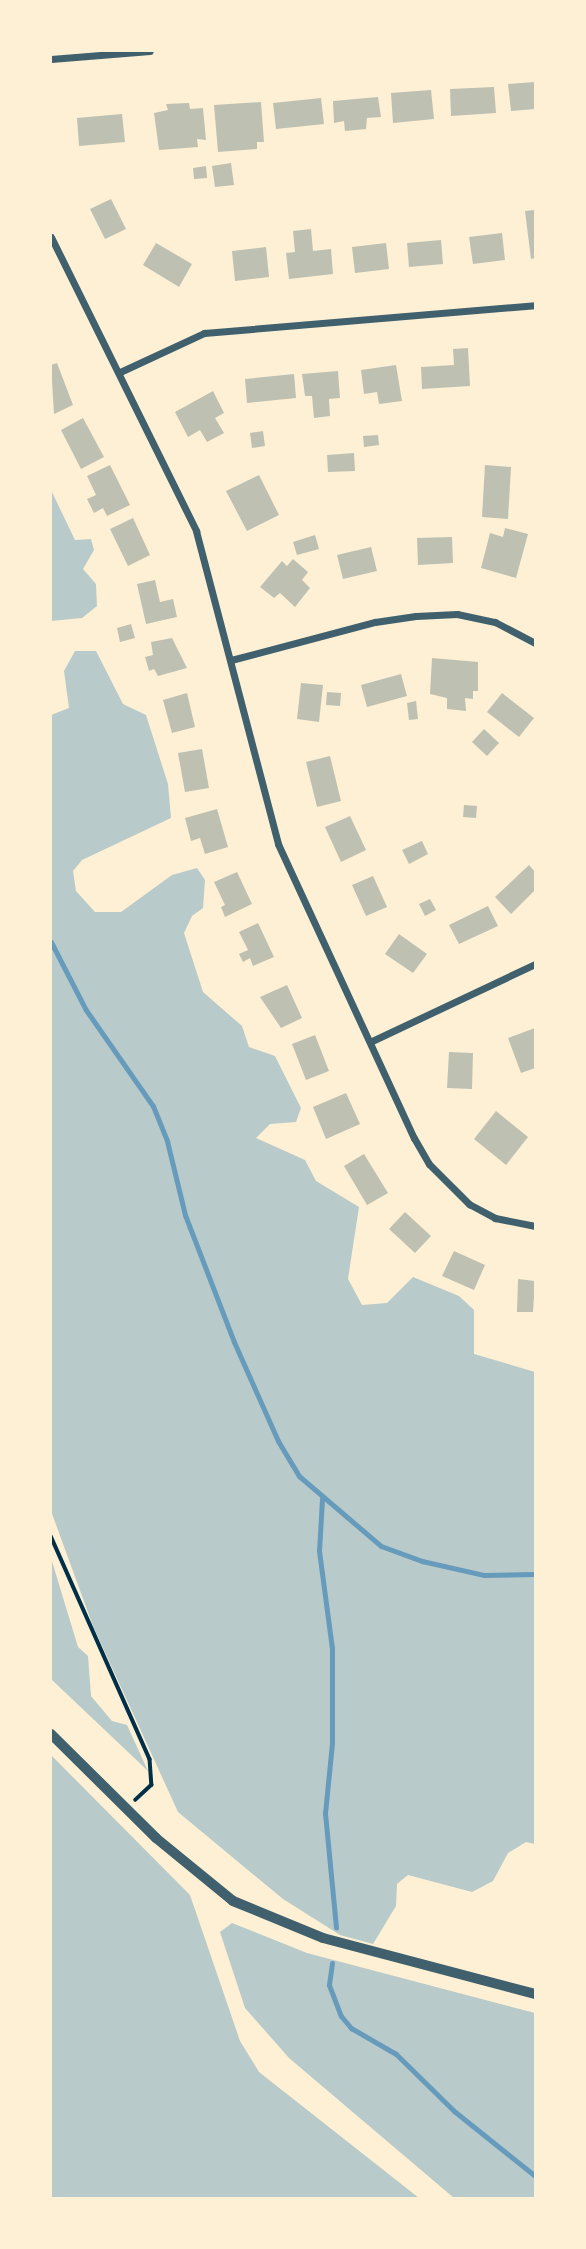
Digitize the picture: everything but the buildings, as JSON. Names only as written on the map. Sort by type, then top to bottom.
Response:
[{"type":"street","points":[[51,58],[149,51]]},
{"type":"street","points":[[51,237],[120,372],[205,554],[278,844],[372,1041],[414,1138],[448,1186],[495,1218],[535,1226]]},
{"type":"street","points":[[120,372],[204,333],[535,305]]},
{"type":"street","points":[[231,660],[375,622],[416,616],[457,614],[495,622],[535,643]]},
{"type":"street","points":[[372,1041],[535,964]]},
{"type":"street","points":[[51,1734],[127,1809],[219,1891],[256,1913],[323,1938],[535,1994]]},
{"type":"path","points":[[51,1536],[150,1759],[152,1785],[127,1809]]},
{"type":"shaded area","points":[[51,490],[75,540],[91,539],[94,550],[83,569],[96,584],[97,606],[82,618],[51,621]]},
{"type":"shaded area","points":[[75,651],[96,651],[123,704],[146,715],[168,784],[171,818],[82,860],[73,871],[76,891],[95,912],[121,912],[172,875],[197,868],[205,880],[203,908],[192,916],[184,933],[203,992],[242,1026],[249,1047],[275,1056],[301,1108],[296,1122],[270,1124],[256,1138],[305,1160],[316,1181],[359,1207],[348,1279],[362,1305],[387,1303],[413,1277],[459,1296],[474,1310],[474,1354],[535,1372],[535,1844],[526,1842],[508,1853],[493,1881],[472,1892],[408,1875],[397,1884],[396,1906],[373,1944],[340,1935],[283,1899],[178,1812],[93,1626],[51,1511],[51,715],[69,708],[64,671]]},
{"type":"shaded area","points":[[51,1558],[78,1647],[88,1656],[91,1696],[112,1721],[127,1725],[148,1771],[51,1679]]},
{"type":"shaded area","points":[[51,1755],[190,1895],[240,2041],[259,2072],[419,2198],[51,2198]]},
{"type":"shaded area","points":[[232,1923],[307,1953],[535,2013],[535,2198],[454,2198],[289,2058],[245,2008],[220,1932]]},
{"type":"waterway","points":[[51,942],[86,1010],[153,1106],[167,1141],[185,1215],[234,1342],[278,1441],[299,1476],[381,1546],[422,1561],[484,1575],[535,1574]]},
{"type":"waterway","points":[[322,1499],[319,1551],[332,1648],[332,1743],[325,1813],[336,1927]]},
{"type":"waterway","points":[[332,1963],[329,1985],[341,2016],[351,2028],[396,2054],[454,2111],[535,2176]]}]
